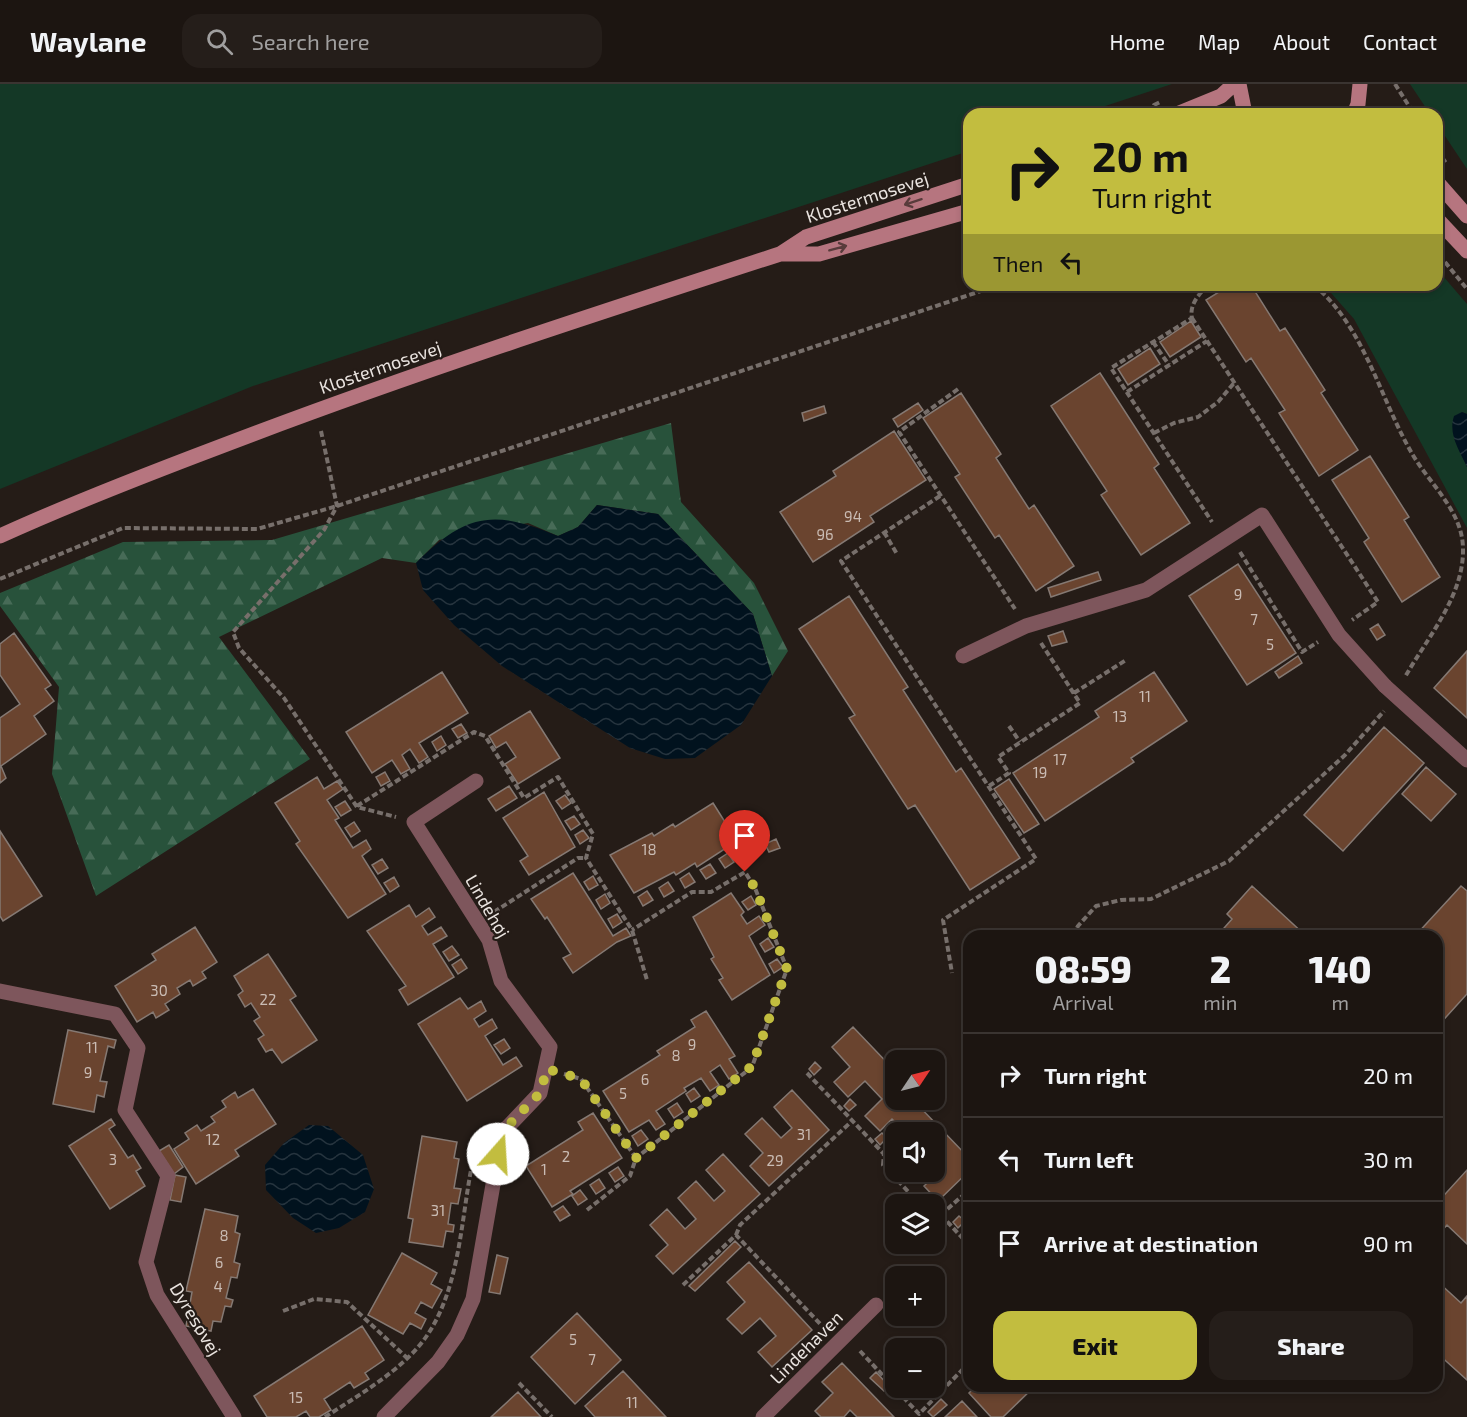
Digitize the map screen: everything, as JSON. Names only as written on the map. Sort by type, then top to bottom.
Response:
[{"type":"main road","points":[[1192,108],[1221,96],[1234,84]]},
{"type":"main road","points":[[1239,84],[1239,95],[1243,108]]},
{"type":"main road","points":[[1360,84],[1360,108]]},
{"type":"main road","name":"Klostermosevej","points":[[0,536],[64,506],[316,410],[526,336],[780,254],[806,237],[963,186]]},
{"type":"main road","points":[[1443,189],[1467,216]]},
{"type":"main road","name":"Klostermosevej","points":[[780,254],[819,254],[963,213]]},
{"type":"main road","points":[[1443,225],[1467,251]]},
{"type":"street","points":[[963,656],[1026,626],[1146,590],[1262,514],[1339,635],[1385,686],[1467,760]]},
{"type":"street","points":[[414,822],[476,781]]},
{"type":"street","name":"Lindehøj","points":[[384,1417],[438,1362],[457,1335],[473,1299],[502,1132],[540,1093],[550,1047],[501,981],[489,940],[414,822]]},
{"type":"street","name":"Dyresøvej","points":[[0,991],[115,1014],[138,1048],[134,1079],[125,1110],[168,1176],[147,1262],[157,1295],[234,1417]]},
{"type":"street","name":"Lindehaven","points":[[763,1417],[876,1305]]},
{"type":"path","points":[[1395,84],[1410,108]]},
{"type":"path","points":[[1443,260],[1467,290]]},
{"type":"path","points":[[0,579],[123,528],[257,530],[337,506],[981,291]]},
{"type":"path","points":[[1203,291],[1195,300],[1190,312],[1192,318],[1111,368],[1224,539]]},
{"type":"path","points":[[1127,392],[1207,341]]},
{"type":"path","points":[[1153,342],[1169,365]]},
{"type":"path","points":[[1154,433],[1174,423],[1198,417],[1218,402],[1234,383]]},
{"type":"path","points":[[958,389],[899,432],[1026,626]]},
{"type":"path","points":[[316,410],[337,506],[324,530],[233,632],[239,648],[284,698],[357,807],[414,822]]},
{"type":"path","points":[[940,496],[841,561],[1036,858],[943,920],[952,973]]},
{"type":"path","points":[[884,532],[897,554]]},
{"type":"path","points":[[989,786],[1009,774],[998,757],[1080,703],[1038,638]]},
{"type":"path","points":[[1074,693],[1126,660]]},
{"type":"path","points":[[1009,726],[1020,742]]},
{"type":"path","points":[[357,807],[474,732],[484,736],[524,798],[558,777],[593,834],[586,858],[632,930],[647,980]]},
{"type":"path","points":[[478,922],[578,858],[586,858]]},
{"type":"path","points":[[587,1210],[630,1176],[636,1158],[752,1066],[787,969],[755,888],[745,872],[711,892],[693,892],[632,930]]},
{"type":"path","points":[[547,1069],[581,1079],[636,1158]]},
{"type":"path","points":[[807,1073],[884,1154],[883,1165],[911,1194]]},
{"type":"path","points":[[683,1285],[736,1235],[740,1226],[852,1121]]},
{"type":"path","points":[[325,1417],[383,1380],[428,1334],[449,1290],[473,1160]]},
{"type":"path","points":[[945,1211],[963,1195]]},
{"type":"path","points":[[945,1219],[963,1239]]},
{"type":"path","points":[[736,1235],[919,1416],[963,1369]]},
{"type":"path","points":[[283,1311],[314,1299],[347,1302],[406,1357]]},
{"type":"path","points":[[519,1383],[552,1417]]},
{"type":"green space","points":[[0,84],[1172,84],[1099,108],[963,108],[963,153],[253,386],[0,489]]},
{"type":"green space","points":[[1410,84],[1467,84],[1467,169],[1443,133],[1443,108],[1426,108]]},
{"type":"green space","points":[[1443,276],[1467,304],[1467,414],[1462,412],[1454,438],[1467,467],[1467,528],[1354,319],[1329,291],[1443,291]]},
{"type":"green space","points":[[671,423],[681,502],[754,583],[788,651],[772,676],[753,614],[658,514],[597,505],[578,527],[558,536],[528,523],[439,540],[416,563],[382,558],[219,637],[310,759],[96,896],[52,774],[59,687],[0,606],[0,593],[123,542],[272,540]]},
{"type":"water","points":[[1462,412],[1467,414],[1467,467],[1455,442],[1452,429],[1454,416]]},
{"type":"water","points":[[597,505],[658,514],[753,614],[772,676],[741,725],[695,758],[665,759],[630,748],[502,666],[454,625],[423,590],[416,563],[434,546],[466,525],[498,519],[536,527],[558,536],[578,527]]},
{"type":"water","points":[[309,1125],[328,1126],[363,1155],[374,1189],[365,1212],[339,1228],[316,1233],[293,1218],[266,1190],[265,1165],[284,1143]]},
{"type":"building","points":[[1220,291],[1255,291],[1280,331],[1285,328],[1325,390],[1321,393],[1358,450],[1319,476],[1279,413],[1285,410],[1251,358],[1246,362],[1206,300]]},
{"type":"building","points":[[1191,321],[1201,337],[1170,357],[1160,342]]},
{"type":"building","points":[[1150,348],[1160,364],[1128,385],[1118,369]]},
{"type":"building","points":[[1100,373],[1159,464],[1154,468],[1190,523],[1141,555],[1101,495],[1107,491],[1051,406]]},
{"type":"building","points":[[961,393],[1001,454],[996,458],[1029,509],[1034,505],[1074,566],[1036,591],[999,535],[995,538],[955,477],[960,474],[923,418]]},
{"type":"building","points":[[918,403],[923,410],[898,427],[893,419]]},
{"type":"building","points":[[824,406],[826,413],[804,421],[802,413]]},
{"type":"building","points":[[894,431],[926,480],[870,516],[874,522],[813,562],[780,512],[836,476],[833,471]]},
{"type":"building","points":[[1370,456],[1409,517],[1404,520],[1440,577],[1402,602],[1364,542],[1369,538],[1332,480]]},
{"type":"building","points":[[1238,564],[1296,653],[1247,685],[1189,596]]},
{"type":"building","points":[[1098,572],[1101,580],[1051,597],[1048,588]]},
{"type":"building","points":[[849,596],[908,687],[903,690],[956,772],[961,768],[1020,858],[970,890],[915,805],[908,809],[849,718],[855,715],[799,629]]},
{"type":"building","points":[[1378,624],[1385,635],[1377,640],[1370,629]]},
{"type":"building","points":[[1063,631],[1067,642],[1052,646],[1048,636]]},
{"type":"building","points":[[14,633],[51,685],[45,689],[54,701],[34,716],[46,734],[1,766],[6,778],[0,783],[0,718],[20,704],[0,675],[0,644]]},
{"type":"building","points":[[1467,651],[1467,718],[1434,688]]},
{"type":"building","points":[[1298,656],[1302,663],[1279,678],[1275,672]]},
{"type":"building","points":[[442,672],[468,713],[419,743],[428,757],[419,763],[410,749],[402,755],[410,769],[401,774],[392,760],[372,773],[346,732]]},
{"type":"building","points":[[1154,672],[1187,721],[1131,758],[1134,762],[1045,821],[1013,773],[1099,717],[1095,711]]},
{"type":"building","points":[[530,711],[560,758],[518,784],[505,764],[516,757],[506,742],[496,748],[489,736]]},
{"type":"building","points":[[461,724],[467,733],[458,738],[452,729]]},
{"type":"building","points":[[1384,727],[1424,763],[1343,851],[1304,815]]},
{"type":"building","points":[[441,736],[446,745],[437,751],[432,742]]},
{"type":"building","points":[[1426,767],[1456,794],[1431,821],[1402,794]]},
{"type":"building","points":[[385,772],[390,781],[381,786],[376,777]]},
{"type":"building","points":[[317,777],[324,789],[337,781],[343,789],[327,800],[339,818],[335,820],[353,848],[366,840],[371,849],[362,856],[386,894],[348,918],[296,844],[300,841],[275,803]]},
{"type":"building","points":[[1009,779],[1039,824],[1024,833],[994,789]]},
{"type":"building","points":[[509,786],[517,798],[496,811],[488,799]]},
{"type":"building","points":[[544,792],[575,847],[529,875],[520,861],[528,856],[503,818]]},
{"type":"building","points":[[565,795],[571,803],[562,809],[556,801]]},
{"type":"building","points":[[345,801],[351,810],[341,816],[335,807]]},
{"type":"building","points":[[713,803],[737,841],[697,867],[695,863],[676,875],[674,872],[634,893],[610,855],[652,833],[654,836],[673,824],[675,827]]},
{"type":"building","points":[[574,816],[580,824],[571,830],[565,821]]},
{"type":"building","points":[[354,822],[360,831],[351,837],[345,828]]},
{"type":"building","points":[[583,830],[589,838],[580,844],[575,835]]},
{"type":"building","points":[[0,831],[42,896],[3,921],[0,916]]},
{"type":"building","points":[[776,839],[780,848],[769,852],[765,844]]},
{"type":"building","points":[[728,853],[734,862],[725,868],[719,859]]},
{"type":"building","points":[[382,859],[388,868],[378,874],[372,865]]},
{"type":"building","points":[[710,864],[716,873],[706,879],[700,870]]},
{"type":"building","points":[[573,873],[613,936],[626,928],[631,936],[617,942],[573,973],[563,958],[571,954],[547,917],[545,919],[531,899]]},
{"type":"building","points":[[689,873],[695,882],[685,888],[680,879]]},
{"type":"building","points":[[593,876],[598,885],[589,890],[584,882]]},
{"type":"building","points":[[394,877],[399,886],[390,892],[384,883]]},
{"type":"building","points":[[668,882],[674,891],[664,897],[659,888]]},
{"type":"building","points":[[1252,886],[1300,930],[1222,930],[1232,919],[1227,914]]},
{"type":"building","points":[[1461,886],[1467,891],[1467,994],[1443,1020],[1443,930],[1421,930]]},
{"type":"building","points":[[647,891],[653,900],[643,906],[638,897]]},
{"type":"building","points":[[731,893],[744,912],[741,915],[747,924],[759,916],[765,925],[749,936],[770,975],[732,1000],[719,980],[723,978],[711,959],[714,957],[693,917]]},
{"type":"building","points":[[605,894],[610,903],[601,909],[596,900]]},
{"type":"building","points":[[751,896],[756,905],[748,910],[742,902]]},
{"type":"building","points":[[409,905],[416,917],[429,908],[435,917],[422,926],[428,935],[441,927],[447,936],[433,944],[454,977],[408,1005],[399,990],[406,986],[367,931]]},
{"type":"building","points":[[617,914],[622,922],[613,928],[608,919]]},
{"type":"building","points":[[195,927],[217,962],[202,972],[206,978],[193,986],[190,980],[177,988],[180,994],[165,1004],[169,1010],[156,1018],[153,1012],[137,1022],[115,986],[156,960],[152,954]]},
{"type":"building","points":[[768,938],[774,947],[765,952],[760,944]]},
{"type":"building","points":[[452,946],[459,955],[449,961],[443,952]]},
{"type":"building","points":[[268,954],[296,996],[290,1000],[317,1040],[282,1063],[272,1049],[266,1052],[258,1039],[264,1035],[254,1021],[260,1017],[251,1003],[245,1007],[238,995],[243,991],[234,976]]},
{"type":"building","points":[[461,959],[467,968],[458,974],[452,965]]},
{"type":"building","points":[[777,959],[783,967],[774,973],[769,964]]},
{"type":"building","points":[[460,998],[468,1009],[481,1001],[486,1011],[474,1019],[479,1027],[492,1019],[497,1028],[485,1036],[503,1065],[516,1057],[522,1066],[467,1101],[418,1024]]},
{"type":"building","points":[[706,1011],[735,1056],[729,1059],[738,1073],[729,1079],[720,1065],[710,1072],[719,1085],[710,1091],[701,1078],[684,1088],[686,1091],[656,1111],[665,1124],[656,1130],[649,1120],[629,1132],[603,1091],[660,1055],[657,1051],[695,1027],[691,1020]]},
{"type":"building","points":[[853,1027],[885,1060],[885,1110],[923,1110],[934,1122],[895,1122],[892,1119],[885,1122],[885,1126],[880,1131],[865,1116],[882,1099],[865,1081],[848,1097],[834,1082],[850,1067],[832,1047]]},
{"type":"building","points":[[68,1030],[116,1040],[114,1048],[108,1046],[100,1081],[107,1082],[104,1097],[97,1095],[94,1112],[53,1104]]},
{"type":"building","points":[[504,1039],[510,1048],[501,1054],[494,1045]]},
{"type":"building","points":[[815,1062],[821,1068],[814,1075],[809,1069]]},
{"type":"building","points":[[694,1088],[700,1096],[691,1102],[686,1094]]},
{"type":"building","points":[[253,1089],[276,1124],[235,1150],[239,1156],[196,1184],[174,1149],[189,1139],[185,1133],[197,1125],[201,1131],[215,1122],[211,1117],[226,1107],[222,1101],[235,1092],[238,1098]]},
{"type":"building","points":[[792,1090],[829,1130],[769,1186],[750,1166],[763,1153],[745,1134],[762,1118],[781,1138],[792,1128],[774,1107]]},
{"type":"building","points":[[850,1099],[856,1105],[849,1111],[844,1106]]},
{"type":"building","points":[[677,1103],[683,1112],[674,1118],[668,1109]]},
{"type":"building","points":[[593,1113],[622,1158],[570,1191],[573,1194],[552,1207],[526,1166],[583,1130],[578,1122]]},
{"type":"building","points":[[111,1119],[115,1125],[109,1129],[128,1158],[133,1155],[141,1168],[136,1171],[145,1186],[110,1209],[69,1146]]},
{"type":"building","points":[[641,1130],[648,1139],[638,1146],[632,1136]]},
{"type":"building","points":[[882,1133],[885,1136],[885,1140],[880,1145],[875,1139]]},
{"type":"building","points":[[945,1133],[963,1152],[963,1177],[945,1194],[931,1194],[924,1186],[928,1182],[945,1182]]},
{"type":"building","points":[[422,1136],[457,1142],[454,1158],[459,1159],[454,1188],[461,1189],[458,1204],[451,1203],[448,1224],[454,1225],[453,1232],[446,1231],[443,1247],[409,1242],[413,1219],[408,1218]]},
{"type":"building","points":[[169,1145],[183,1167],[174,1174],[159,1151]]},
{"type":"building","points":[[723,1154],[760,1194],[673,1274],[656,1256],[668,1245],[650,1225],[667,1209],[685,1229],[696,1219],[678,1198],[696,1181],[714,1201],[725,1191],[706,1170]]},
{"type":"building","points":[[618,1167],[624,1176],[615,1182],[609,1173]]},
{"type":"building","points":[[1467,1170],[1467,1244],[1447,1225],[1443,1229],[1443,1196]]},
{"type":"building","points":[[175,1175],[186,1177],[181,1202],[170,1200]]},
{"type":"building","points":[[599,1179],[605,1188],[596,1194],[590,1185]]},
{"type":"building","points":[[580,1190],[587,1199],[578,1205],[572,1196]]},
{"type":"building","points":[[563,1206],[570,1215],[560,1221],[554,1212]]},
{"type":"building","points":[[205,1209],[238,1216],[235,1232],[240,1234],[234,1262],[240,1264],[237,1278],[231,1277],[226,1298],[233,1300],[231,1307],[225,1306],[221,1322],[213,1321],[211,1331],[186,1326],[192,1292],[186,1291]]},
{"type":"building","points":[[959,1216],[963,1219],[963,1223],[958,1228],[953,1222]]},
{"type":"building","points":[[735,1241],[741,1247],[695,1291],[689,1286]]},
{"type":"building","points":[[402,1253],[437,1273],[431,1284],[442,1290],[432,1308],[421,1302],[415,1313],[426,1319],[421,1329],[410,1323],[403,1334],[368,1315]]},
{"type":"building","points":[[497,1255],[508,1258],[500,1294],[489,1292]]},
{"type":"building","points":[[749,1262],[812,1330],[772,1367],[758,1352],[776,1336],[760,1318],[742,1334],[727,1319],[745,1302],[727,1282]]},
{"type":"building","points":[[1443,1286],[1461,1303],[1467,1296],[1467,1380],[1443,1358]]},
{"type":"building","points":[[577,1313],[621,1360],[575,1404],[531,1357]]},
{"type":"building","points":[[362,1326],[384,1360],[365,1373],[369,1379],[354,1388],[350,1382],[324,1399],[331,1410],[319,1417],[310,1417],[306,1411],[296,1417],[267,1417],[254,1396]]},
{"type":"building","points":[[842,1363],[894,1417],[857,1417],[850,1410],[844,1417],[821,1417],[815,1411],[833,1393],[822,1382]]},
{"type":"building","points":[[623,1371],[666,1417],[595,1417],[585,1406]]},
{"type":"building","points":[[876,1372],[885,1382],[885,1390],[884,1391],[870,1378]]},
{"type":"building","points":[[518,1392],[541,1417],[491,1417]]},
{"type":"building","points":[[1029,1392],[1003,1417],[991,1417],[969,1393]]},
{"type":"building","points":[[941,1399],[947,1405],[933,1417],[928,1412]]},
{"type":"building","points":[[962,1401],[977,1417],[945,1417]]},
{"type":"route","points":[[498,1154],[502,1132],[540,1093],[547,1069],[581,1079],[636,1158],[752,1066],[787,969],[755,888],[745,872]]}]
